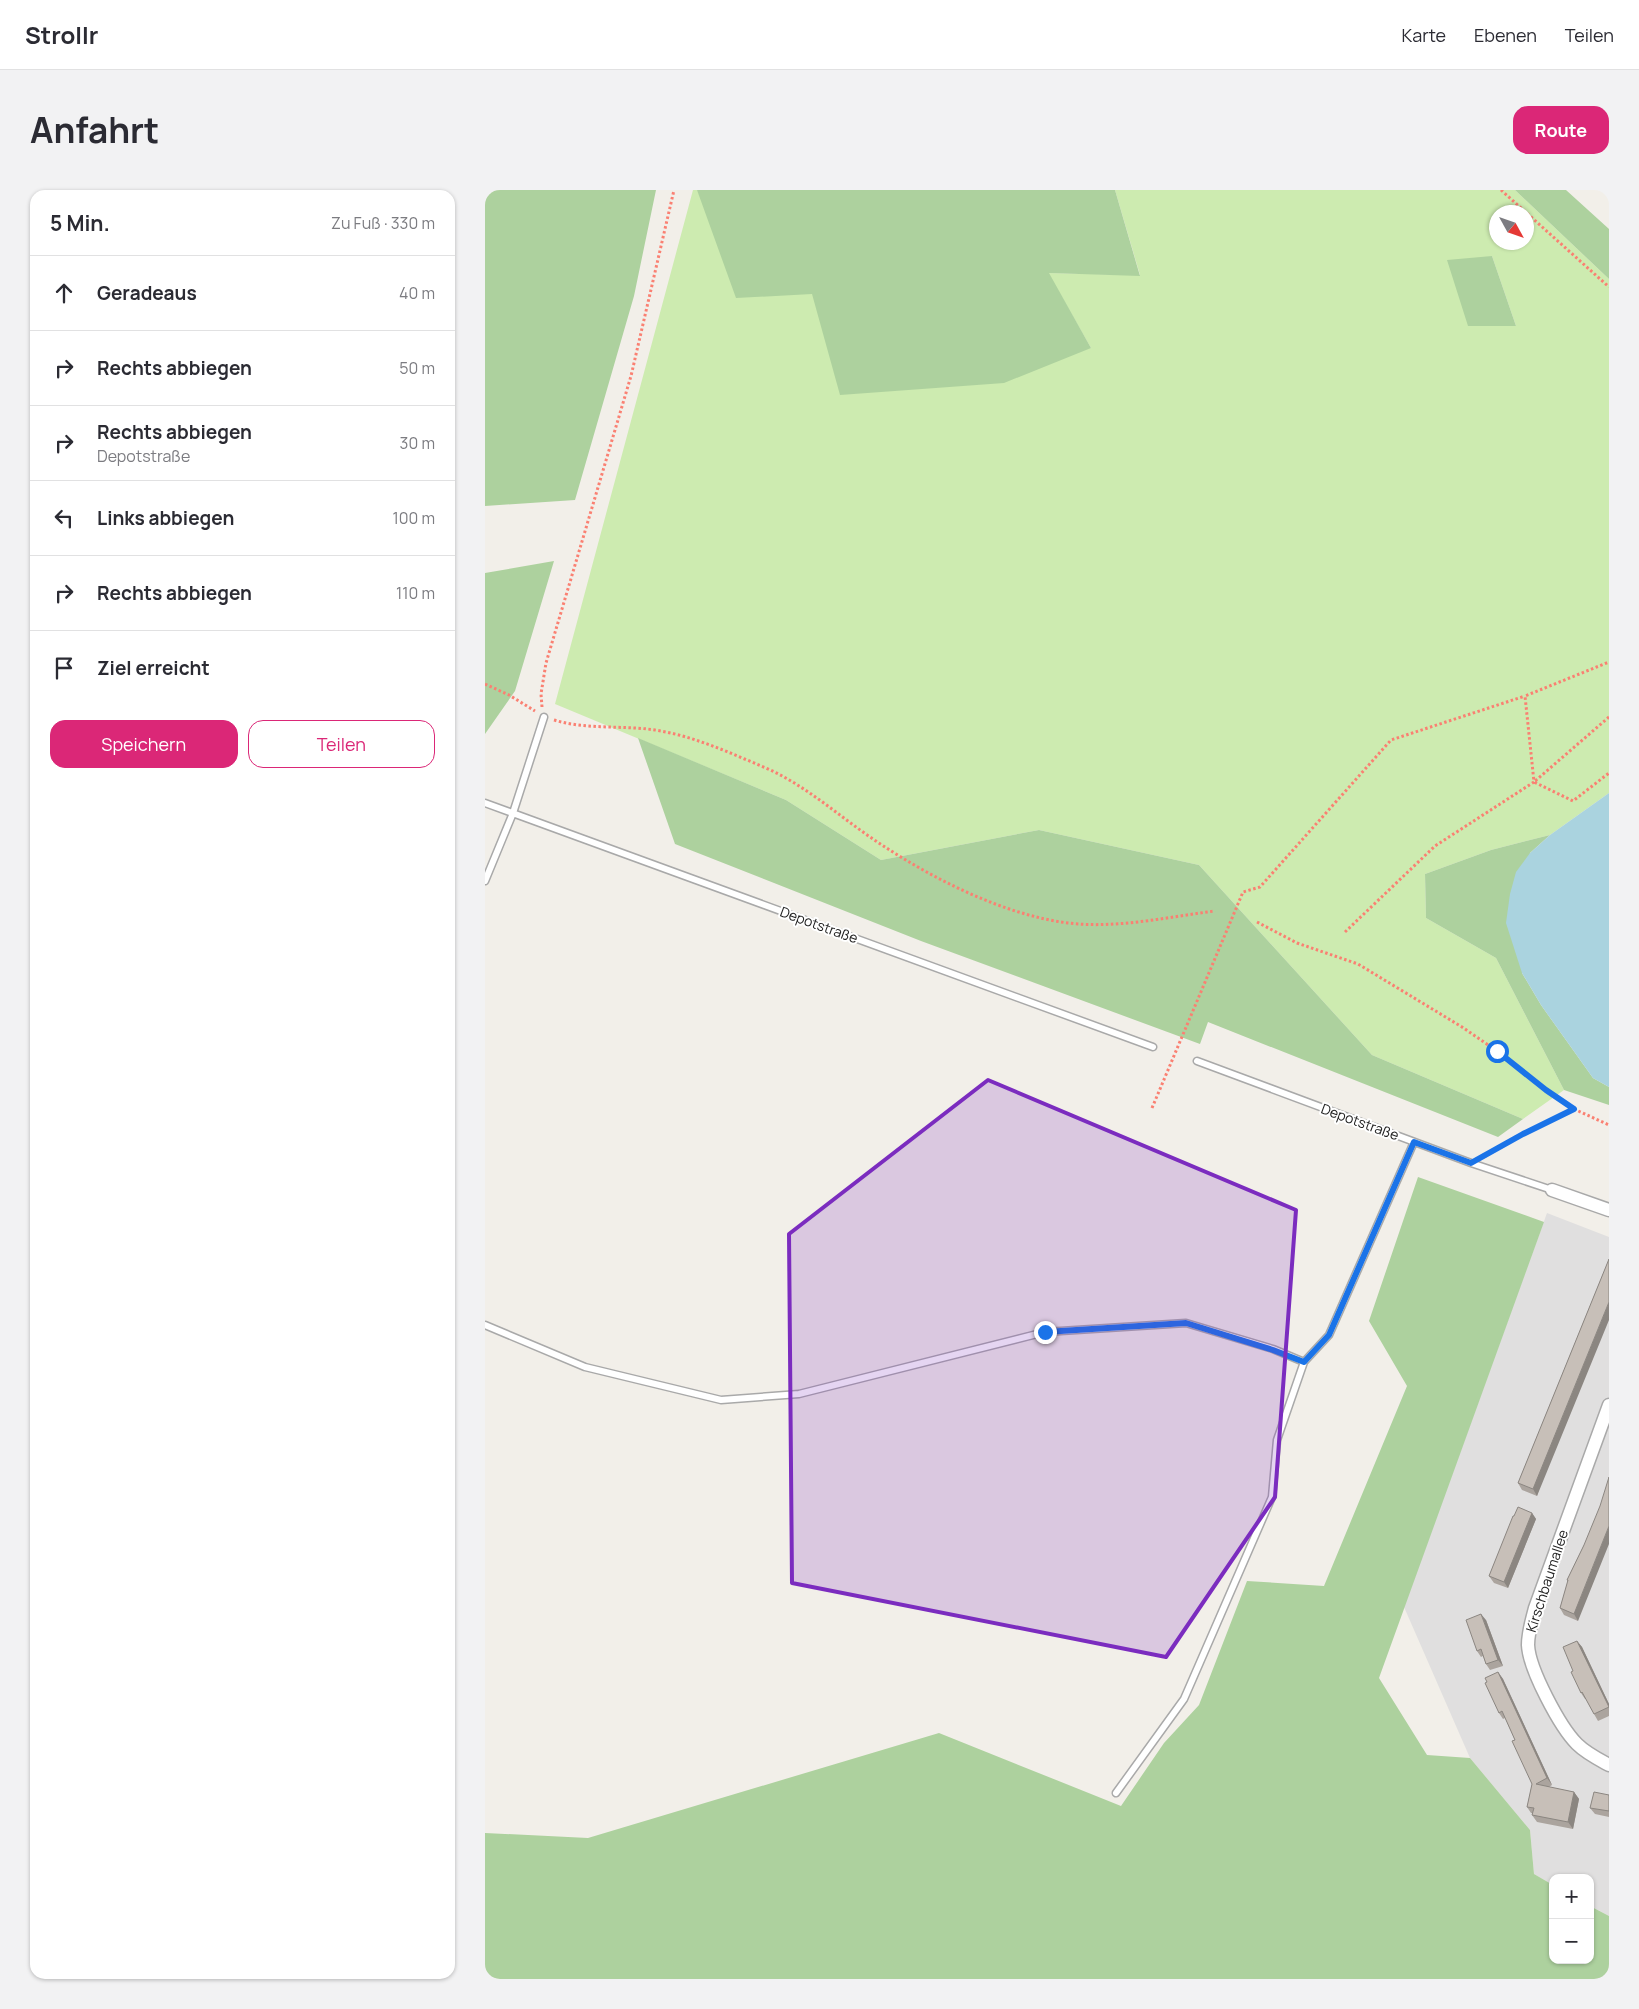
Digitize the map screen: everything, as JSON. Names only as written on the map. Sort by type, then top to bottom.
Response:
[{"type":"street","points":[[1551,1190],[1609,1210]]},
{"type":"street","name":"Kirschbaumallee","points":[[1609,1405],[1535,1608],[1528,1635],[1528,1646],[1533,1665],[1556,1715],[1568,1734],[1578,1745],[1609,1765]]},
{"type":"lane","points":[[485,881],[513,813],[544,717]]},
{"type":"lane","name":"Depotstraße","points":[[485,802],[1153,1047]]},
{"type":"lane","name":"Depotstraße","points":[[1197,1061],[1471,1163],[1551,1190]]},
{"type":"lane","points":[[1116,1793],[1184,1699],[1272,1497],[1277,1440],[1304,1362],[1329,1335],[1414,1142]]},
{"type":"lane","points":[[485,1325],[585,1367],[721,1400],[799,1394],[1045,1332],[1186,1323],[1273,1350],[1304,1362]]},
{"type":"path","points":[[544,717],[541,694],[546,663],[631,376],[674,190]]},
{"type":"path","points":[[1501,190],[1609,287]]},
{"type":"path","points":[[1152,1108],[1243,892],[1259,886],[1391,740],[1525,696],[1609,662]]},
{"type":"path","points":[[485,684],[509,695],[544,717],[560,722],[600,727],[655,730],[698,740],[768,769],[797,784],[880,844],[916,866],[968,892],[1020,912],[1069,923],[1113,924],[1215,911]]},
{"type":"path","points":[[1525,696],[1535,782]]},
{"type":"path","points":[[1345,932],[1435,846],[1535,782],[1609,717]]},
{"type":"path","points":[[1535,782],[1573,801],[1609,773]]},
{"type":"path","points":[[1257,922],[1297,943],[1357,964],[1429,1006],[1497,1051],[1546,1090],[1574,1109],[1609,1125]]},
{"type":"path","points":[[1471,1163],[1523,1134],[1574,1109]]},
{"type":"highlighted area","points":[[988,1080],[1296,1210],[1275,1497],[1166,1657],[792,1583],[789,1234]]},
{"type":"shaded area","points":[[1547,1213],[1609,1237],[1609,1916],[1594,1908],[1594,1874],[1549,1874],[1549,1883],[1534,1874],[1530,1830],[1470,1758],[1404,1607]]},
{"type":"green space","points":[[485,190],[656,190],[634,296],[575,500],[485,506]]},
{"type":"green space","points":[[693,190],[697,190],[812,294],[1091,348],[1048,273],[1140,275],[1115,190],[1515,190],[1531,205],[1489,205],[1489,250],[1534,250],[1534,208],[1609,279],[1609,793],[1550,835],[1491,850],[1425,874],[1426,918],[1496,958],[1564,1090],[1523,1119],[1372,1055],[1199,865],[1039,830],[881,860],[786,800],[555,704]],"holes":[[[1492,256],[1516,326],[1468,325]]]},
{"type":"green space","points":[[697,190],[1115,190],[1140,276],[1049,273],[1091,348],[1004,383],[840,395],[812,294],[736,298]]},
{"type":"green space","points":[[1515,190],[1566,190],[1609,229],[1609,279],[1534,208],[1534,205],[1531,205]]},
{"type":"green space","points":[[1492,256],[1516,326],[1468,326],[1447,260]]},
{"type":"green space","points":[[554,561],[515,691],[485,734],[485,573]]},
{"type":"green space","points":[[638,738],[786,800],[881,860],[1039,830],[1199,865],[1372,1055],[1523,1119],[1498,1137],[1208,1022],[1200,1044],[921,941],[675,844]]},
{"type":"green space","points":[[1550,835],[1530,853],[1522,973],[1541,1005],[1593,1078],[1609,1087],[1609,1105],[1564,1090],[1496,958],[1426,918],[1425,874],[1491,850]]},
{"type":"green space","points":[[1418,1177],[1544,1222],[1379,1678],[1427,1755],[1470,1758],[1530,1830],[1534,1874],[1549,1883],[1549,1964],[1594,1964],[1594,1908],[1609,1916],[1609,1979],[485,1979],[485,1833],[588,1838],[939,1733],[1121,1806],[1164,1743],[1199,1705],[1247,1581],[1324,1586],[1407,1386],[1369,1321]]},
{"type":"water","points":[[1609,793],[1609,1087],[1593,1078],[1541,1005],[1522,973],[1506,923],[1510,894],[1516,872],[1530,853],[1550,835]]},
{"type":"building","points":[[1609,1259],[1609,1302],[1533,1489],[1518,1483]]},
{"type":"building","points":[[1609,1477],[1609,1526],[1574,1614],[1560,1608],[1567,1580],[1600,1506]]},
{"type":"building","points":[[1518,1507],[1532,1513],[1504,1582],[1489,1576]]},
{"type":"building","points":[[1481,1614],[1498,1660],[1486,1664],[1481,1649],[1477,1651],[1466,1620]]},
{"type":"building","points":[[1577,1641],[1609,1707],[1594,1714],[1571,1672],[1573,1671],[1563,1647]]},
{"type":"building","points":[[1498,1672],[1547,1778],[1536,1784],[1574,1792],[1568,1822],[1532,1815],[1534,1808],[1527,1807],[1532,1784],[1512,1741],[1515,1740],[1502,1711],[1499,1713],[1485,1683],[1487,1682],[1485,1678]]},
{"type":"building","points":[[1594,1792],[1609,1795],[1609,1811],[1590,1808]]},
{"type":"route","points":[[1045,1332],[1186,1323],[1273,1350],[1304,1362],[1329,1335],[1414,1142],[1471,1163],[1512,1142],[1523,1134],[1574,1109],[1546,1090],[1497,1051]]}]
